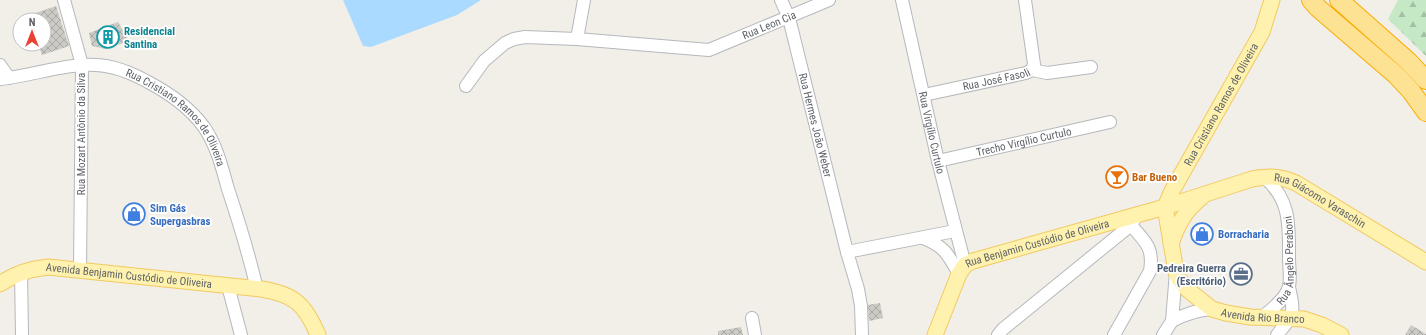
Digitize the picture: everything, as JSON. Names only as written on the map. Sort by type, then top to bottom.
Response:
[{"type":"highway","points":[[1311,0],[1318,8],[1406,86],[1426,112]]},
{"type":"highway","points":[[1339,0],[1409,62],[1426,80]]},
{"type":"main road","name":"Rua Cristiano Ramos de Oliveira","points":[[1165,207],[1172,191],[1262,32],[1272,0]]},
{"type":"main road","name":"Rua Giácomo Varaschin","points":[[1165,207],[1264,176],[1284,178],[1426,262]]},
{"type":"main road","points":[[1171,245],[1176,227],[1191,206],[1206,194]]},
{"type":"main road","name":"Rua Benjamin Custódio de Oliveira","points":[[935,335],[962,270],[973,261],[1134,220],[1165,207]]},
{"type":"main road","name":"Avenida Rio Branco","points":[[1165,207],[1176,272],[1179,279],[1188,290],[1212,309],[1226,313],[1261,318],[1304,318],[1342,335]]},
{"type":"main road","points":[[1134,220],[1159,225],[1171,245]]},
{"type":"main road","name":"Avenida Benjamin Custódio de Oliveira","points":[[0,284],[8,278],[21,272],[35,268],[48,268],[259,289]]},
{"type":"main road","points":[[259,289],[288,296],[303,307],[318,335]]},
{"type":"street","name":"Rua Mozart Antônio da Silva","points":[[64,0],[82,65],[80,270]]},
{"type":"street","points":[[466,86],[484,61],[505,43],[514,39],[525,37],[577,39],[584,0]]},
{"type":"street","name":"Rua Hermes João Weber","points":[[781,0],[789,18],[847,252],[858,289],[862,335]]},
{"type":"street","name":"Rua Leon Cia","points":[[577,39],[709,50],[789,18],[829,0]]},
{"type":"street","name":"Rua Virgílio Curtulo","points":[[902,0],[955,230],[962,270]]},
{"type":"street","points":[[1025,0],[1034,64],[1032,70]]},
{"type":"street","points":[[0,64],[4,79]]},
{"type":"street","name":"Rua Cristiano Ramos de Oliveira","points":[[4,79],[82,65],[97,65],[115,68],[132,74],[157,87],[180,102],[204,127],[215,146],[259,289]]},
{"type":"street","name":"Rua José Fasoli","points":[[924,95],[1026,73],[1032,70],[1047,73],[1091,67]]},
{"type":"street","name":"Trecho Virgílio Curtulo","points":[[938,161],[1110,122]]},
{"type":"street","name":"Rua Ângelo Peraboni","points":[[1261,318],[1281,299],[1289,286],[1288,216],[1282,198],[1273,184],[1264,176]]},
{"type":"street","points":[[998,335],[1003,329],[1134,220],[1148,247],[1152,259],[1150,271],[1114,335]]},
{"type":"street","points":[[847,252],[923,238],[955,230]]},
{"type":"street","points":[[923,238],[937,244],[962,270]]},
{"type":"street","points":[[21,272],[22,335]]},
{"type":"street","points":[[1163,335],[1172,321],[1176,272]]},
{"type":"street","points":[[228,286],[241,335]]},
{"type":"street","points":[[1277,335],[1290,318],[1293,309],[1289,286]]},
{"type":"street","points":[[1172,321],[1185,314],[1198,310],[1212,309]]},
{"type":"street","points":[[752,318],[755,335]]},
{"type":"green space","points":[[1398,0],[1426,0],[1426,56],[1388,19]]},
{"type":"water","points":[[343,0],[481,0],[457,15],[371,47],[363,46]]},
{"type":"building","points":[[56,6],[69,46],[52,52],[52,12],[38,12]]},
{"type":"building","name":"Residencial Santina","points":[[118,22],[129,41],[106,49],[92,46],[89,33]]},
{"type":"building","points":[[41,52],[51,52],[42,55]]},
{"type":"building","points":[[880,303],[883,318],[869,321],[868,305]]},
{"type":"building","points":[[1411,325],[1426,334],[1426,335],[1405,335]]},
{"type":"building","points":[[741,327],[743,335],[718,335],[718,331]]},
{"type":"place","name":"Residencial Santina","points":[[108,37]]},
{"type":"place","name":"Bar Bueno","points":[[1117,177]]},
{"type":"place","name":"Sim Gás Supergasbras","points":[[134,214]]},
{"type":"place","name":"Borracharia","points":[[1202,234]]},
{"type":"place","name":"Pedreira Guerra (Escritório)","points":[[1241,274]]}]
